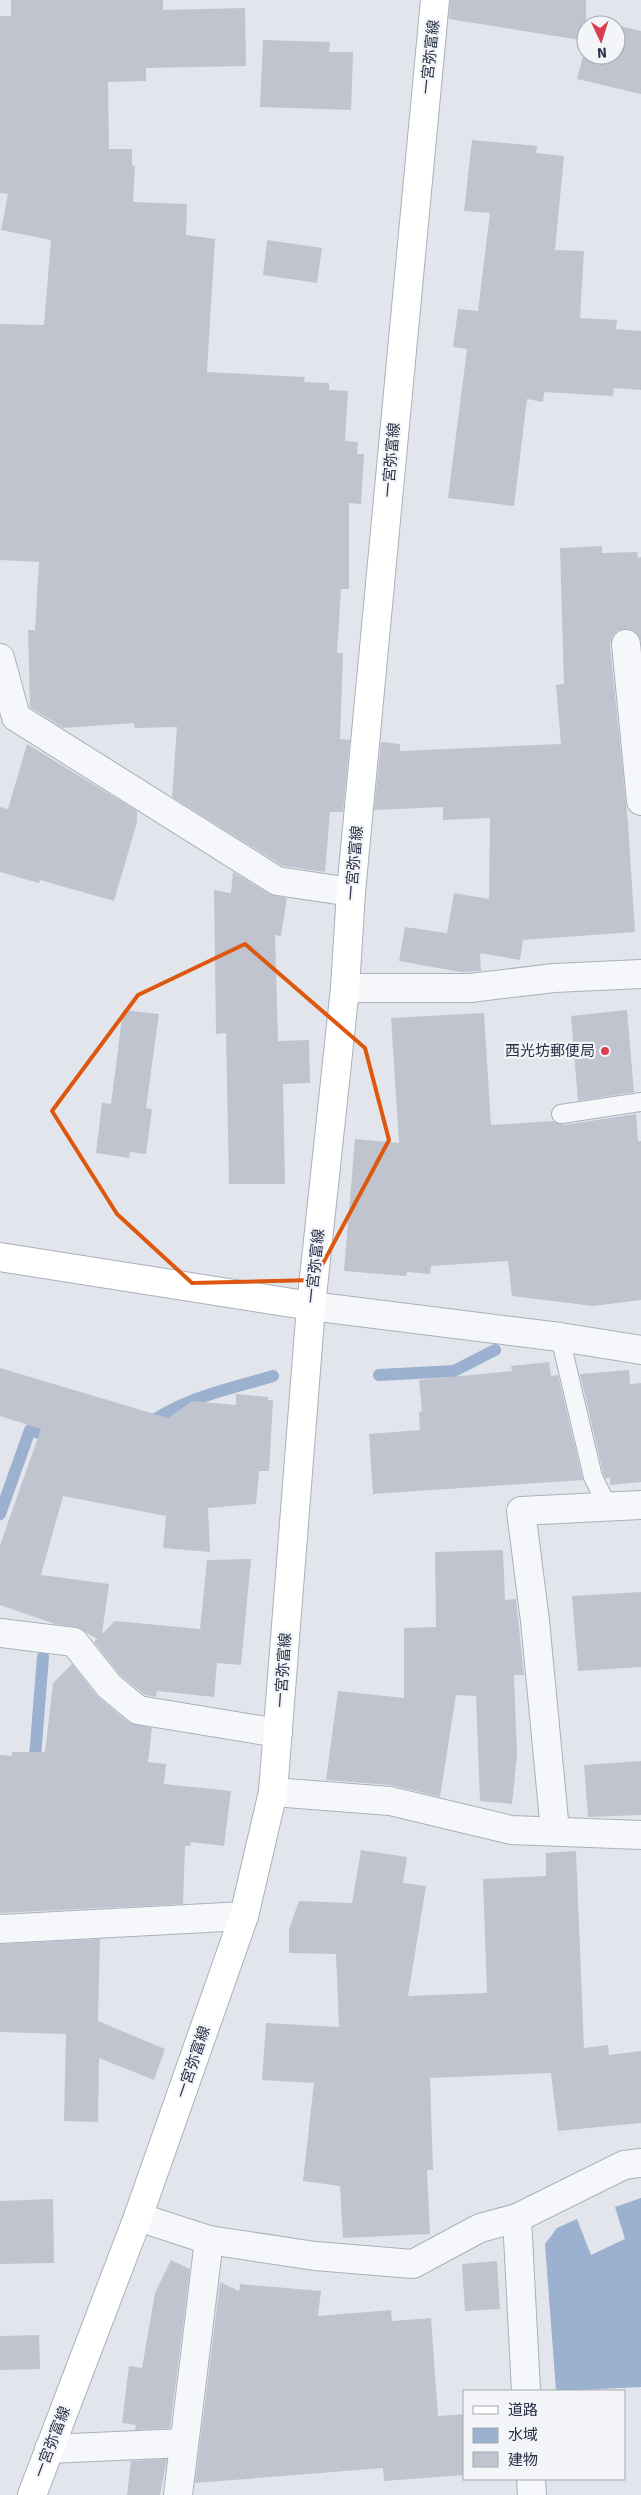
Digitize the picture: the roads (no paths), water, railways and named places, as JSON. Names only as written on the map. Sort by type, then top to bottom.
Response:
[{"type":"main road","name":"一宮弥富線","points":[[32,2495],[138,2217],[244,1916],[273,1792],[311,1306],[345,988],[351,892],[435,0]]},
{"type":"main road","points":[[0,1257],[311,1306]]},
{"type":"street","points":[[626,644],[636,694],[641,801]]},
{"type":"street","points":[[0,658],[16,717],[277,881],[351,892]]},
{"type":"street","points":[[345,988],[470,988],[554,978],[641,974]]},
{"type":"street","points":[[311,1306],[560,1337],[641,1350]]},
{"type":"street","points":[[555,1832],[535,1621],[520,1511],[641,1505]]},
{"type":"street","points":[[0,1633],[74,1642],[109,1686],[138,1710],[278,1733]]},
{"type":"street","points":[[273,1792],[390,1801],[511,1830],[641,1834]]},
{"type":"street","points":[[0,1930],[244,1916]]},
{"type":"street","points":[[138,2217],[209,2240],[314,2256],[413,2264],[480,2228],[517,2218],[624,2165],[641,2163]]},
{"type":"street","points":[[517,2218],[526,2390]]},
{"type":"street","points":[[178,2495],[209,2240]]},
{"type":"street","points":[[49,2449],[184,2443]]},
{"type":"street","points":[[531,2480],[532,2495]]},
{"type":"lane","points":[[561,1114],[641,1102]]},
{"type":"lane","points":[[560,1337],[593,1477],[608,1507]]},
{"type":"water","points":[[641,2198],[641,2387],[556,2390],[545,2244],[557,2228],[577,2219],[591,2255],[625,2239],[615,2207]]},
{"type":"waterway","points":[[379,1375],[454,1371],[495,1350]]},
{"type":"waterway","points":[[146,1426],[160,1416],[191,1401],[273,1376]]},
{"type":"waterway","points":[[0,1514],[30,1430],[54,1438]]},
{"type":"waterway","points":[[34,1769],[43,1657]]},
{"type":"place","name":"西光坊郵便局","points":[[605,1051]]}]
